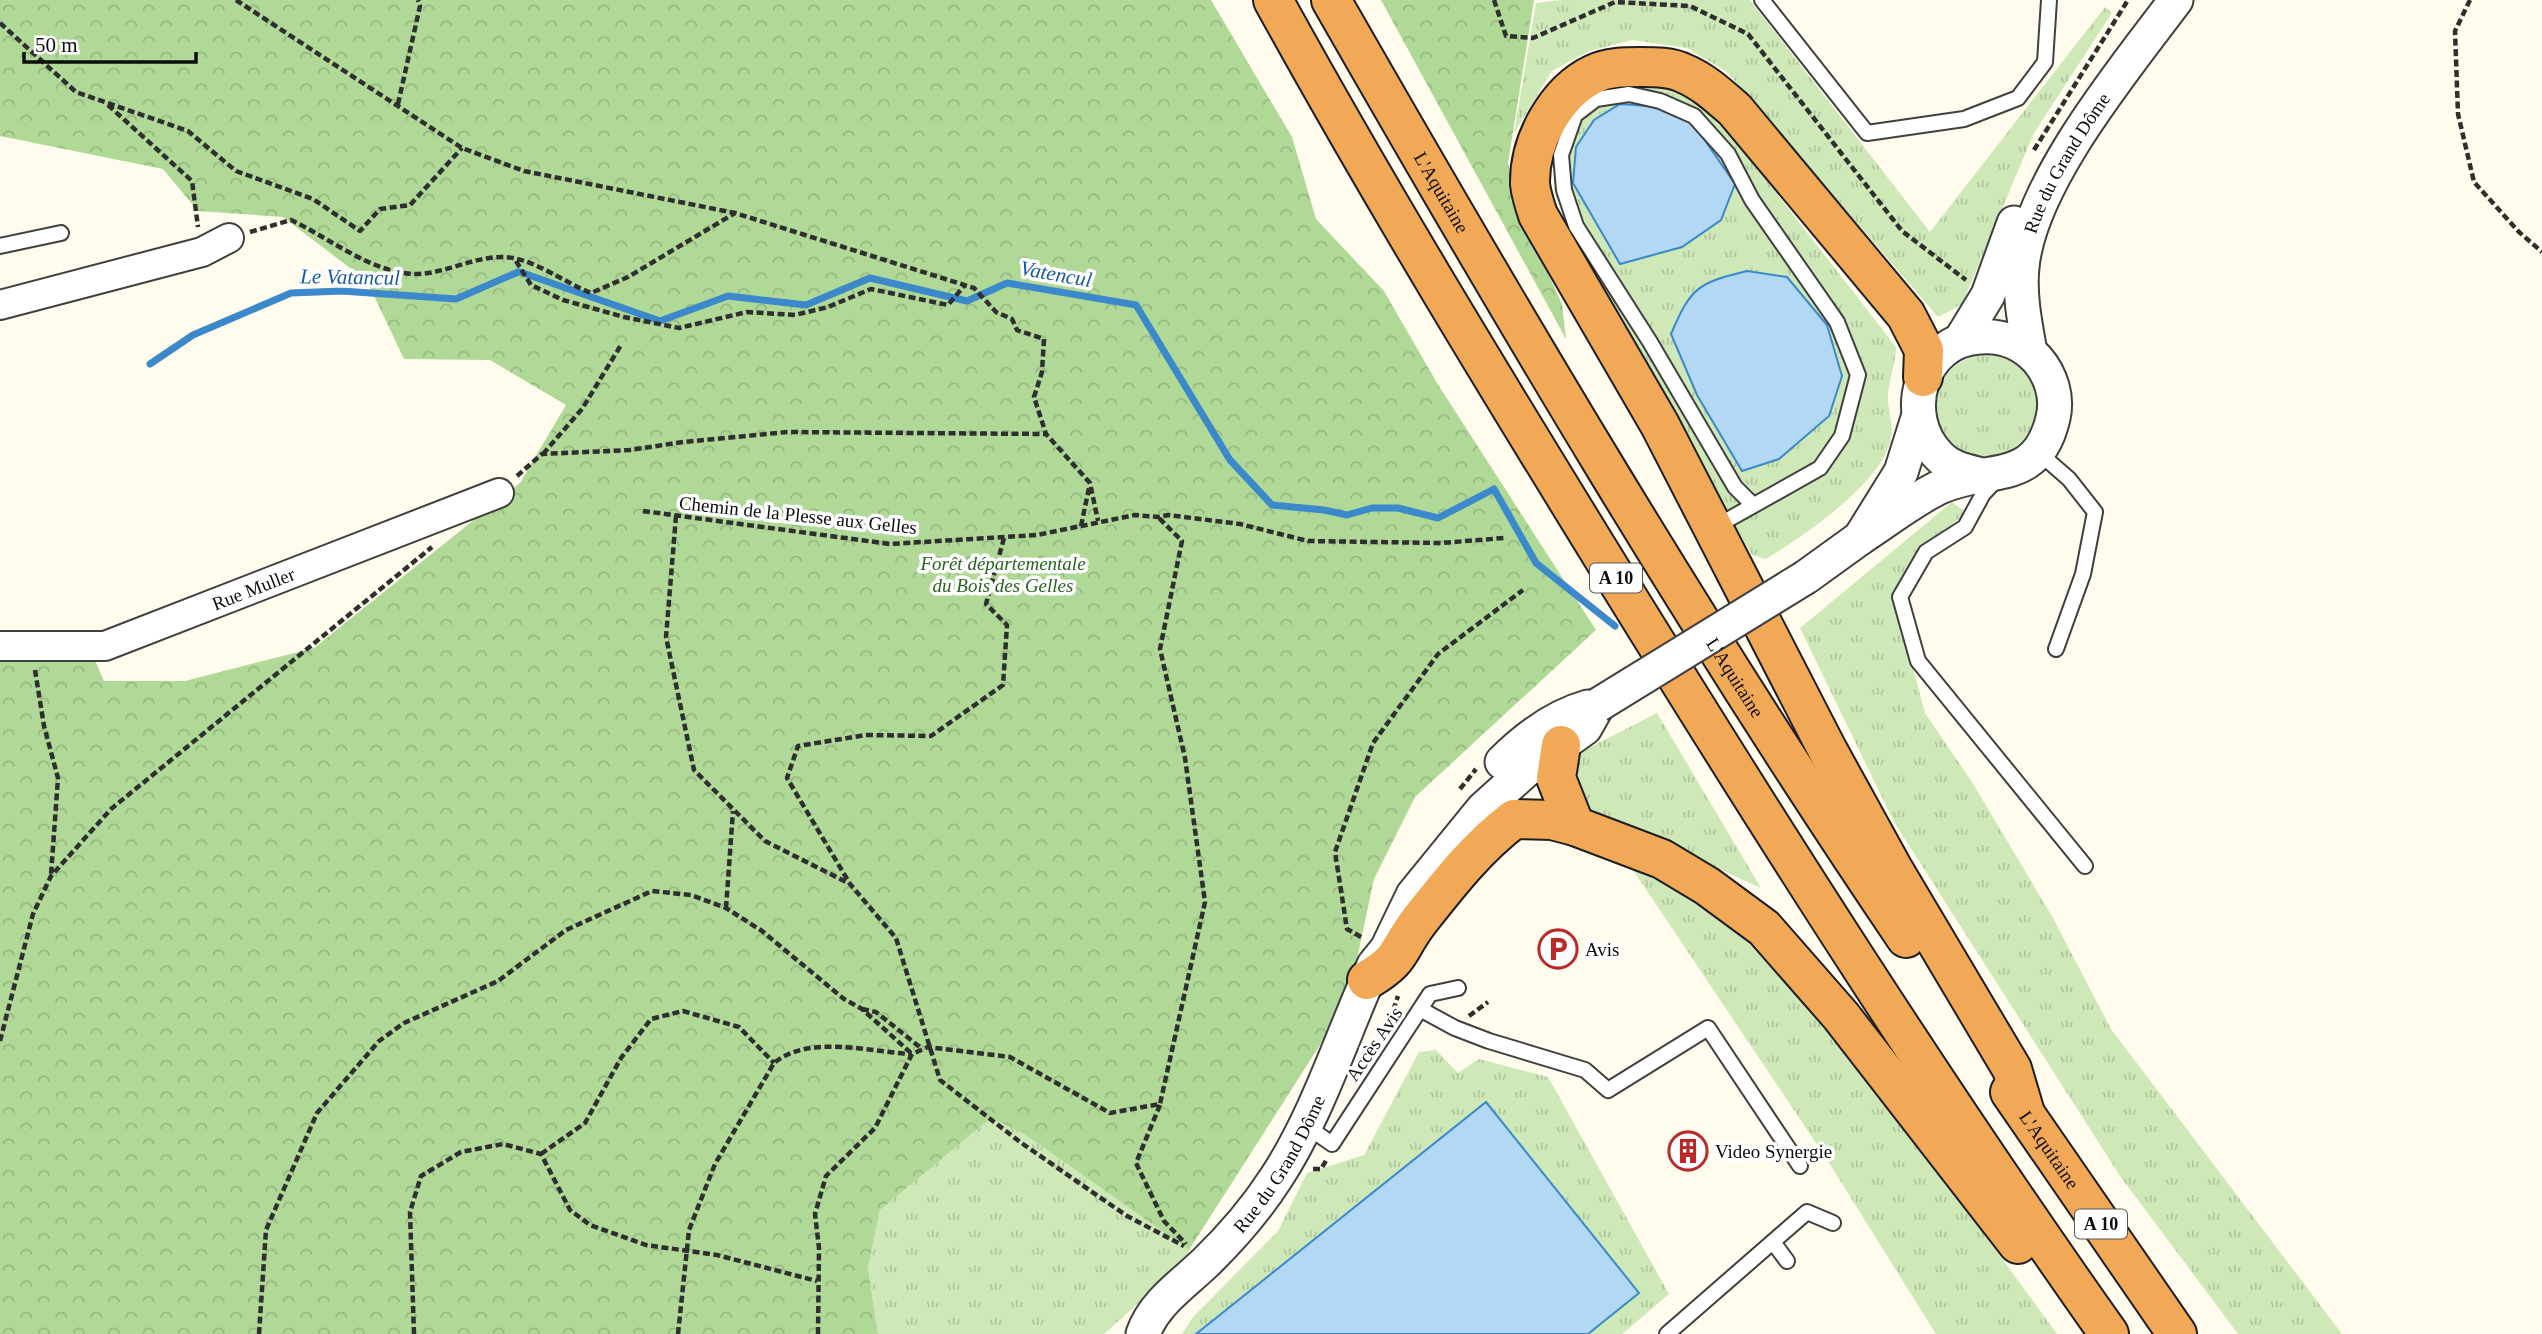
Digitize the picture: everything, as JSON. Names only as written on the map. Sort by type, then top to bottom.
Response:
[{"type":"highway","name":"A 10","points":[[1273,0],[1507,401],[1690,699],[1876,988],[2107,1332]]},
{"type":"highway","name":"L'Aquitaine","points":[[1331,0],[1548,374],[1801,783],[2177,1334]]},
{"type":"highway","points":[[1923,377],[1924,350],[1906,315],[1735,110],[1709,87],[1682,72],[1656,67],[1622,68],[1595,73],[1570,90],[1542,132],[1534,157],[1530,185],[1538,215],[1660,425],[1828,751],[1951,970],[2012,1069],[2025,1113]]},
{"type":"highway","points":[[1575,826],[1556,778],[1579,722]]},
{"type":"highway","points":[[1372,963],[1391,966],[1416,925],[1459,870],[1483,843],[1514,819],[1552,820],[1575,826],[1662,859],[1707,886],[1765,929],[1841,1016],[2025,1254],[2107,1332]]},
{"type":"street","name":"Rue du Grand Dôme","points":[[1959,341],[1988,295],[2047,144],[2110,50],[2148,0]]},
{"type":"street","name":"Rue du Grand Dôme","points":[[2030,352],[2022,303],[2022,265],[2050,181],[2129,63],[2176,0]]},
{"type":"street","points":[[0,305],[202,252],[229,238]]},
{"type":"street","points":[[1860,538],[1940,486],[1992,474],[2021,466],[2038,452],[2050,433],[2054,400],[2045,368],[2030,352],[2014,342],[1996,337],[1959,341],[1932,362],[1923,377],[1917,397],[1918,418],[1925,440],[1940,457],[1959,470],[1992,474]]},
{"type":"street","name":"Rue du Grand Dôme","points":[[1143,1334],[1169,1294],[1204,1264],[1247,1220],[1278,1176],[1307,1119],[1372,963],[1387,949],[1413,895],[1483,809],[1579,722],[1807,577],[1860,538],[1901,472],[1918,418]]},
{"type":"street","name":"Rue Muller","points":[[0,646],[105,646],[499,493]]},
{"type":"lane","points":[[1762,0],[1867,133],[1964,119],[2018,98],[2045,62],[2049,0]]},
{"type":"lane","points":[[2129,63],[2126,55],[2167,0]]},
{"type":"lane","points":[[1714,527],[1754,505],[1820,468],[1842,436],[1857,375],[1837,322],[1752,200],[1728,154],[1694,116],[1660,101],[1629,94],[1596,99],[1575,115],[1560,155],[1564,191],[1576,226],[1650,342],[1735,487],[1754,505]]},
{"type":"lane","points":[[0,246],[61,233]]},
{"type":"lane","points":[[2038,452],[2069,479],[2095,512],[2084,574],[2056,649]]},
{"type":"lane","points":[[1992,474],[1965,527],[1926,552],[1900,597],[1918,661],[2085,866]]},
{"type":"lane","name":"Accès Avis","points":[[1307,1119],[1315,1132],[1332,1144],[1430,994],[1458,988]]},
{"type":"lane","points":[[1420,1009],[1455,1028],[1489,1041],[1585,1070],[1608,1090],[1708,1028],[1800,1166]]},
{"type":"lane","points":[[1667,1334],[1807,1212],[1833,1223]]},
{"type":"lane","points":[[1773,1242],[1787,1261]]},
{"type":"path","points":[[236,0],[462,148],[524,171],[736,213],[974,288],[996,312],[1012,319],[1017,330],[1044,340],[1042,372],[1034,397],[1046,434],[1090,483],[1098,521]]},
{"type":"path","points":[[398,104],[420,6],[418,0]]},
{"type":"path","points":[[2470,0],[2455,31],[2458,114],[2473,182],[2519,232],[2542,252]]},
{"type":"path","points":[[0,23],[76,92],[188,131],[236,171],[313,199],[360,231],[380,209],[410,205],[462,148]]},
{"type":"path","points":[[105,102],[192,181],[202,252]]},
{"type":"path","points":[[229,238],[291,220],[315,231],[334,246],[386,267],[417,274],[504,257],[541,269],[591,293],[628,277],[736,213]]},
{"type":"path","points":[[516,260],[531,285],[563,300],[624,317],[679,328],[747,312],[795,315],[828,307],[872,289],[948,305],[965,285]]},
{"type":"path","points":[[499,493],[542,454],[582,409],[621,345]]},
{"type":"path","points":[[542,454],[630,450],[787,432],[1046,434]]},
{"type":"path","points":[[1081,526],[1090,483]]},
{"type":"path","name":"Chemin de la Plesse aux Gelles","points":[[643,511],[890,544],[1004,538],[1135,514],[1158,517],[1168,514],[1240,524],[1308,541],[1441,543],[1504,538]]},
{"type":"path","points":[[677,516],[666,637],[694,770],[765,841],[850,884]]},
{"type":"path","points":[[1004,538],[986,604],[1007,625],[1003,685],[931,736],[866,735],[798,746],[787,778],[850,884],[896,938],[940,1080],[1020,1142],[1127,1216],[1191,1250],[1164,1221],[1136,1163],[1160,1104],[1205,902],[1185,758],[1160,649],[1182,541],[1158,517]]},
{"type":"path","points":[[0,1041],[33,915],[51,876],[111,809],[434,546]]},
{"type":"path","points":[[1372,963],[1347,929],[1335,852],[1373,743],[1438,654],[1523,590]]},
{"type":"path","points":[[38,695],[58,778],[51,876]]},
{"type":"path","points":[[726,908],[733,811]]},
{"type":"path","points":[[259,1334],[266,1230],[317,1113],[379,1041],[404,1023],[498,981],[566,929],[652,891],[691,895],[726,908],[762,931],[844,999],[862,1009],[912,1054]]},
{"type":"path","points":[[862,1009],[876,1012],[921,1048]]},
{"type":"path","points":[[541,1154],[585,1123],[621,1058],[651,1019],[683,1011],[739,1027],[774,1063]]},
{"type":"path","points":[[678,1334],[689,1230],[715,1164],[774,1063],[787,1052],[811,1045],[912,1054]]},
{"type":"path","points":[[818,1334],[819,1248],[815,1214],[826,1176],[875,1128],[912,1054],[928,1047],[1010,1057],[1110,1113],[1160,1104]]},
{"type":"path","points":[[414,1334],[410,1212],[421,1176],[461,1152],[503,1144],[541,1154],[570,1210],[590,1225],[646,1245],[717,1255],[818,1281]]},
{"type":"green space","name":"Forêt départementale du Bois des Gelles","points":[[0,0],[1211,0],[1292,137],[1316,219],[1384,291],[1437,383],[1596,630],[1415,797],[1374,879],[1348,1001],[1189,1250],[1024,1134],[991,1118],[880,1210],[868,1268],[878,1334],[0,1334],[0,652],[93,656],[104,681],[185,681],[314,648],[520,483],[566,405],[490,360],[404,359],[367,281],[283,217],[198,211],[163,169],[0,136]]},
{"type":"green space","points":[[1381,0],[1534,0],[1508,163],[1521,215],[1562,304],[1566,339]]},
{"type":"green space","points":[[1562,0],[1750,0],[1930,232],[2105,7],[2112,13],[2034,133],[1962,304],[1938,317],[1727,72],[1687,48],[1632,40],[1589,51],[1552,71],[1514,133],[1536,3]]},
{"type":"green space","points":[[1599,84],[1681,84],[1720,113],[1767,181],[1896,347],[1888,395],[1892,433],[1885,455],[1858,490],[1839,507],[1766,559],[1752,555],[1579,255],[1555,195],[1552,145]]},
{"type":"green space","points":[[1987,355],[2007,359],[2024,370],[2035,387],[2039,407],[2035,427],[2024,444],[2007,455],[1987,459],[1967,455],[1950,444],[1939,427],[1935,407],[1939,387],[1950,370],[1967,359]]},
{"type":"green space","points":[[1952,502],[1967,513],[1927,543],[1894,597],[1925,713],[1972,782],[2053,918],[2111,1029],[2342,1334],[2238,1334],[2120,1176],[1894,822],[1800,628]]},
{"type":"green space","points":[[1657,713],[1761,888],[1592,812],[1578,789],[1575,755]]},
{"type":"green space","points":[[1633,870],[1656,873],[1738,924],[1833,1027],[2057,1334],[1936,1334],[1826,1158]]},
{"type":"green space","points":[[1436,1050],[1458,1073],[1479,1059],[1548,1077],[1669,1294],[1622,1334],[1182,1334],[1193,1317],[1278,1231],[1307,1173],[1364,1155],[1419,1052]]},
{"type":"green space","points":[[991,1118],[1024,1134],[1189,1250],[1187,1260],[1104,1334],[878,1334],[868,1268],[880,1210]]},
{"type":"water","points":[[1620,104],[1663,107],[1695,126],[1735,184],[1721,220],[1682,247],[1620,264],[1573,183],[1576,147],[1594,120]]},
{"type":"water","points":[[1747,271],[1787,277],[1827,325],[1842,376],[1829,416],[1779,459],[1742,471],[1697,395],[1671,334],[1684,306],[1698,289],[1717,279]]},
{"type":"water","points":[[1486,1102],[1639,1293],[1588,1334],[1196,1334]]},
{"type":"waterway","name":"Le Vatancul","points":[[150,364],[193,335],[291,293],[342,291],[456,299],[518,272]]},
{"type":"waterway","name":"Vatencul","points":[[520,272],[660,321],[728,296],[806,305],[870,278],[967,301],[1007,283],[1136,305],[1230,460],[1272,505],[1347,515],[1372,508],[1398,508],[1438,518],[1494,489],[1536,563],[1615,626]]},
{"type":"place","name":"Avis","points":[[1558,949]]},
{"type":"place","name":"Video Synergie","points":[[1688,1151]]}]
